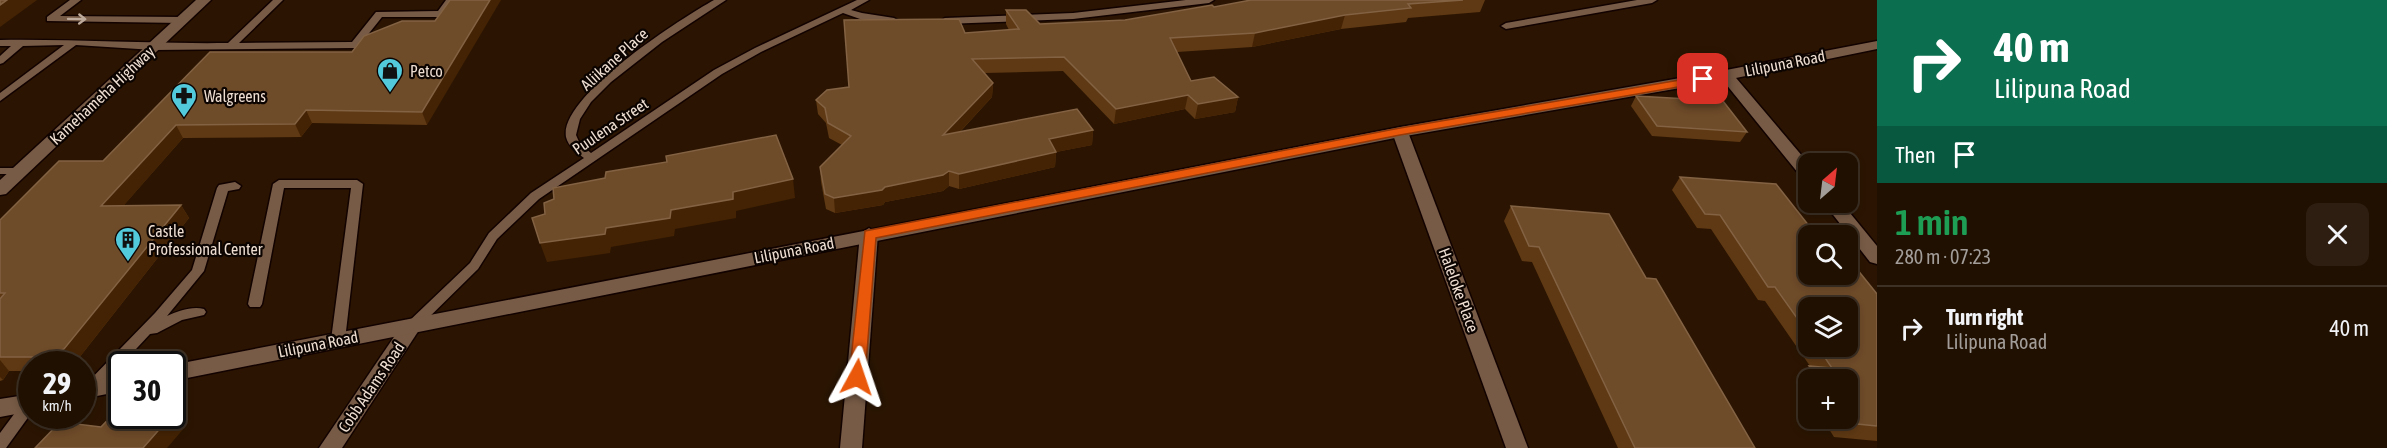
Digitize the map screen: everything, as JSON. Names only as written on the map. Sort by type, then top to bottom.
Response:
[{"type":"street","name":"Kamehameha Highway","points":[[0,190],[204,0]]},
{"type":"street","name":"Lilipuna Road","points":[[186,370],[870,234],[1400,132],[1726,75],[1877,45]]},
{"type":"street","points":[[1726,75],[1798,163]]},
{"type":"street","name":"Haleloke Place","points":[[1400,132],[1517,448]]},
{"type":"street","points":[[1840,213],[1877,258]]},
{"type":"street","points":[[851,448],[870,234]]},
{"type":"street","name":"Cobb Adams Road","points":[[330,448],[411,327]]},
{"type":"street","points":[[0,408],[18,405]]},
{"type":"lane","points":[[76,0],[50,19],[182,21]]},
{"type":"lane","points":[[231,46],[278,0]]},
{"type":"lane","points":[[0,43],[74,42],[154,47],[355,45],[379,14],[441,14],[451,0]]},
{"type":"lane","name":"Aliikane Place","points":[[591,159],[575,146],[571,137],[571,127],[578,112],[644,50],[688,19],[721,0]]},
{"type":"lane","name":"Puulena Street","points":[[411,327],[474,266],[483,250],[506,222],[535,196],[738,61],[864,0]]},
{"type":"lane","points":[[932,21],[1073,16],[1209,0]]},
{"type":"lane","points":[[1506,26],[1652,0]]},
{"type":"lane","points":[[843,10],[860,16],[903,21]]},
{"type":"lane","points":[[0,98],[74,42]]},
{"type":"lane","points":[[0,61],[20,43]]},
{"type":"lane","points":[[0,171],[21,171]]},
{"type":"lane","points":[[255,304],[279,184],[357,184],[338,340]]},
{"type":"lane","points":[[96,380],[143,334],[198,271],[223,188],[235,186]]},
{"type":"lane","points":[[143,334],[179,316],[199,312]]},
{"type":"lane","points":[[0,444],[18,420]]},
{"type":"building","points":[[450,0],[490,0],[422,112],[306,110],[295,124],[176,125],[101,206],[181,205],[64,349],[60,351],[18,351],[18,357],[0,357],[0,299],[5,293],[0,293],[0,220],[59,161],[103,161],[210,52],[352,52],[364,36],[402,21],[435,21]]},
{"type":"building","points":[[1251,0],[1463,0],[1408,4],[1411,8],[1345,15],[1255,33],[1170,38],[1191,81],[1214,77],[1238,97],[1198,104],[1188,95],[1116,109],[1064,57],[972,59],[993,83],[943,135],[1077,109],[1093,130],[1049,139],[1056,152],[959,174],[949,171],[943,175],[885,187],[882,190],[834,198],[825,194],[820,167],[851,136],[828,123],[825,108],[816,100],[827,90],[849,87],[844,20],[959,19],[965,33],[1019,29],[1006,10],[1026,10],[1040,24],[1125,20]]},
{"type":"building","points":[[1636,96],[1723,101],[1747,132],[1657,126]]},
{"type":"building","points":[[776,135],[793,179],[733,192],[733,199],[671,210],[670,218],[606,228],[605,234],[540,243],[532,218],[545,214],[544,203],[554,199],[553,188],[605,178],[606,172],[667,162],[666,156]]},
{"type":"building","points":[[1680,177],[1776,184],[1808,225],[1798,225],[1798,285],[1858,285],[1858,270],[1877,294],[1877,426],[1858,424],[1858,369],[1811,369],[1809,366],[1832,368],[1824,357],[1858,357],[1858,297],[1798,297],[1798,319],[1775,287],[1768,287],[1720,215],[1705,214]]},
{"type":"building","points":[[1511,206],[1609,214],[1646,278],[1656,279],[1755,448],[1635,448],[1539,247],[1529,246]]},
{"type":"building","points":[[108,420],[108,429],[160,429],[143,448],[35,448],[53,429],[101,427]]},
{"type":"place","name":"Petco","points":[[390,94]]},
{"type":"place","name":"Walgreens","points":[[184,119]]},
{"type":"place","name":"Castle Professional Center","points":[[128,263]]},
{"type":"route","points":[[857,377],[870,234],[1400,132],[1703,79]]}]
